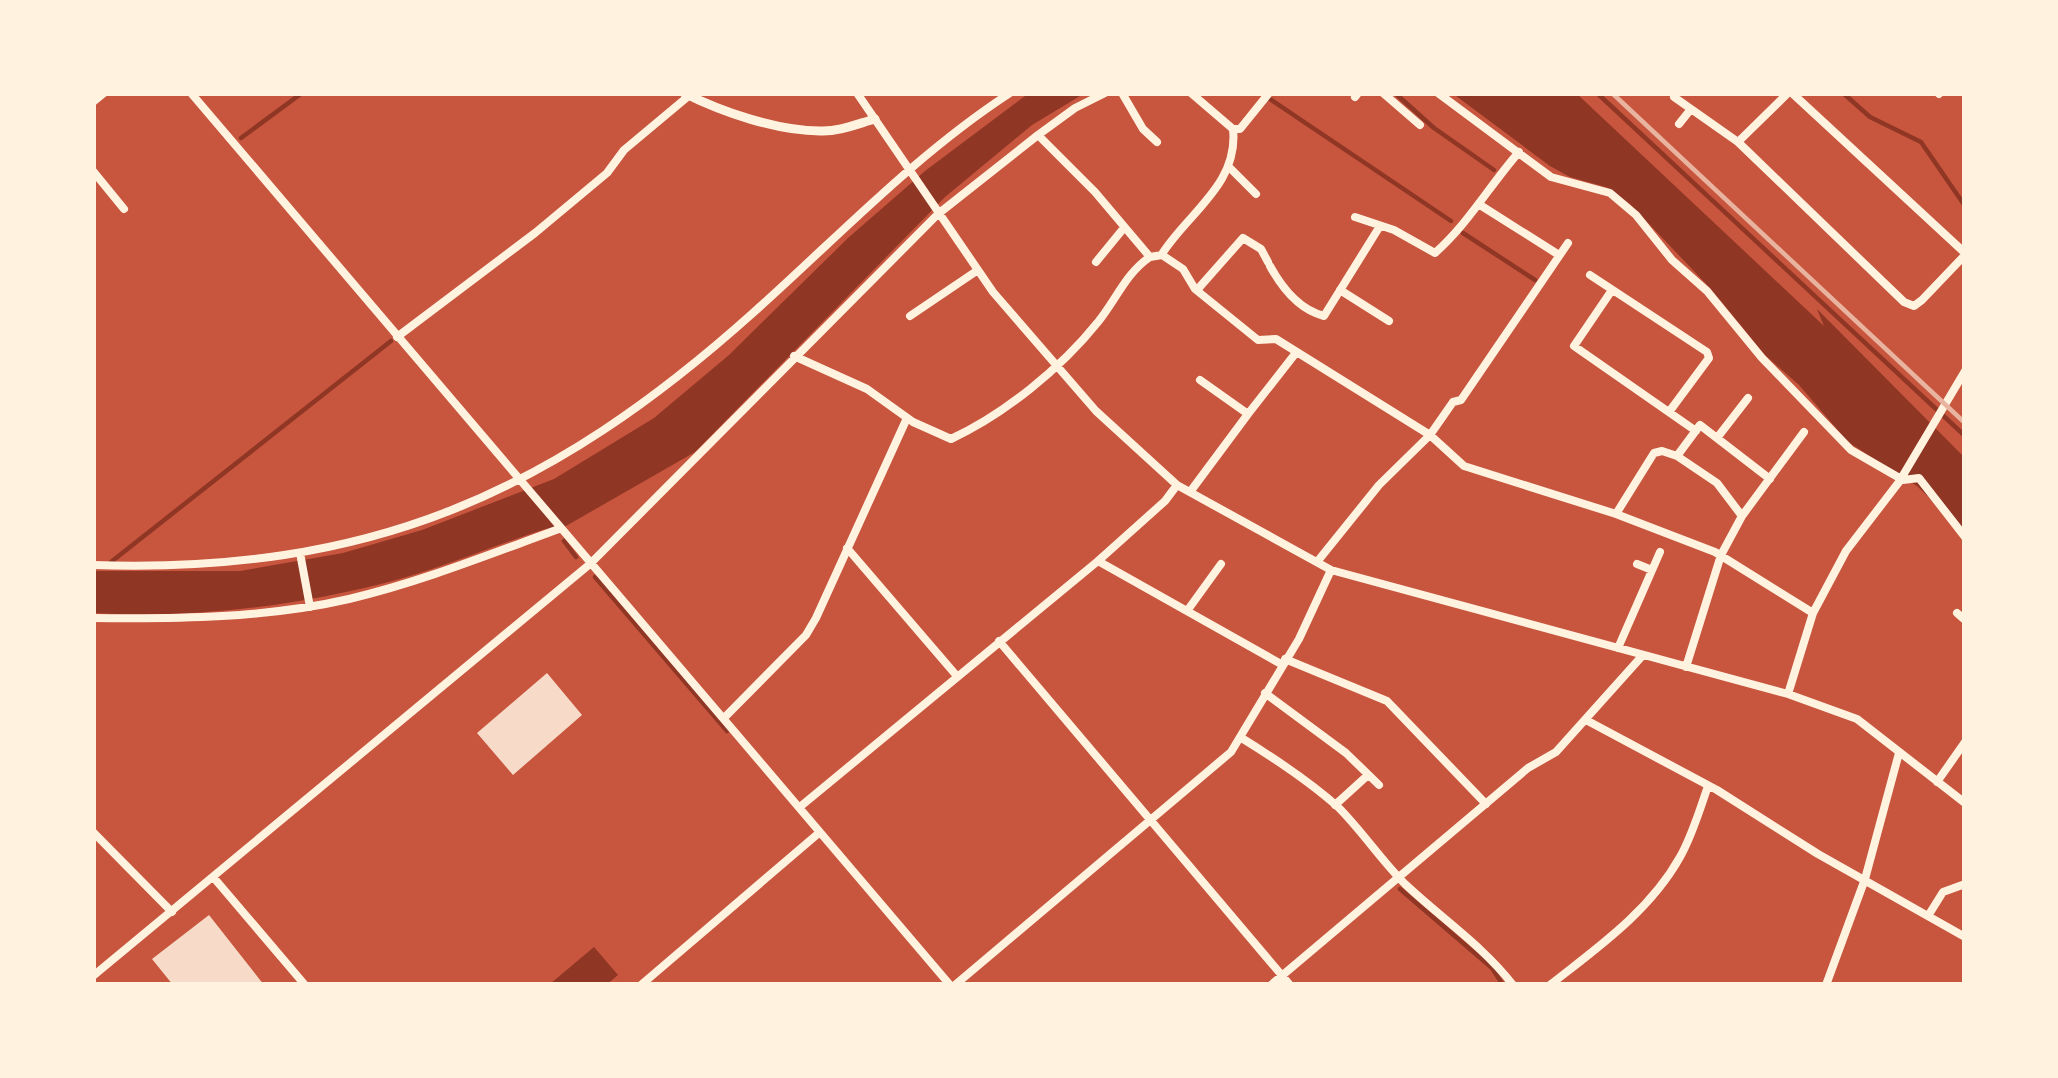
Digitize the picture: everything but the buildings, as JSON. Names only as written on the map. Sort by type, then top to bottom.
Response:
[{"type":"street","points":[[93,102],[104,93]]},
{"type":"street","points":[[191,93],[556,527],[953,985],[1231,752],[1299,639],[1331,570]]},
{"type":"street","points":[[857,93],[978,270],[1096,411],[1177,485],[1331,570],[1787,694],[1857,719],[1965,803]]},
{"type":"street","points":[[93,565],[178,567],[355,543],[444,515],[520,482],[614,424],[696,363],[833,235],[1010,93]]},
{"type":"street","points":[[93,976],[590,564],[938,214],[1038,135],[1105,93]]},
{"type":"street","points":[[1122,93],[1143,129],[1157,142]]},
{"type":"street","points":[[1191,93],[1233,129],[1240,129],[1269,93]]},
{"type":"street","points":[[1383,93],[1420,124]]},
{"type":"street","points":[[1438,93],[1551,177],[1610,193],[1708,291],[1762,358],[1829,428],[1868,462],[1903,481],[1919,478],[1965,537]]},
{"type":"street","points":[[1674,97],[1738,142],[1904,302],[1914,306],[1922,300],[1965,254],[1790,93],[1738,142]]},
{"type":"street","points":[[397,337],[607,173],[624,150],[688,94],[757,118],[821,132],[875,119]]},
{"type":"street","points":[[1679,124],[1690,109]]},
{"type":"street","points":[[1394,123],[1405,112]]},
{"type":"street","points":[[794,356],[867,389],[907,418],[951,439],[1044,378],[1096,325],[1132,272],[1156,256],[1216,189],[1233,158],[1233,129]]},
{"type":"street","points":[[1038,135],[1095,192],[1123,229],[1156,256],[1183,269],[1197,290],[1258,340],[1276,339],[1374,397],[1430,435],[1463,466],[1616,514],[1720,555],[1813,613]]},
{"type":"street","points":[[1355,217],[1435,253],[1480,205],[1488,187],[1519,152]]},
{"type":"street","points":[[1228,167],[1256,194]]},
{"type":"street","points":[[93,171],[124,209]]},
{"type":"street","points":[[1480,205],[1558,256]]},
{"type":"street","points":[[1197,290],[1244,238],[1261,249],[1286,290],[1324,316],[1380,226]]},
{"type":"street","points":[[1096,262],[1123,229]]},
{"type":"street","points":[[1317,562],[1502,345],[1568,243]]},
{"type":"street","points":[[910,316],[978,270]]},
{"type":"street","points":[[1591,275],[1707,352],[1709,358],[1669,412]]},
{"type":"street","points":[[1340,290],[1389,321]]},
{"type":"street","points":[[1612,290],[1574,346],[1696,431]]},
{"type":"street","points":[[1364,324],[1372,310]]},
{"type":"street","points":[[1660,335],[1667,326]]},
{"type":"street","points":[[1190,492],[1295,354]]},
{"type":"street","points":[[1787,694],[1813,613],[1846,551],[1899,482],[1965,371]]},
{"type":"street","points":[[1201,380],[1248,414]]},
{"type":"street","points":[[1717,438],[1748,398]]},
{"type":"street","points":[[724,718],[806,634],[907,418]]},
{"type":"street","points":[[1677,456],[1700,425],[1770,479]]},
{"type":"street","points":[[1686,667],[1720,555],[1742,516],[1804,432]]},
{"type":"street","points":[[1616,514],[1654,453],[1661,451],[1717,483],[1742,516]]},
{"type":"street","points":[[801,806],[1098,561],[1177,485]]},
{"type":"street","points":[[93,617],[195,616],[310,607],[424,578],[556,527]]},
{"type":"street","points":[[847,548],[956,675]]},
{"type":"street","points":[[1618,648],[1660,552]]},
{"type":"street","points":[[300,553],[310,607]]},
{"type":"street","points":[[1098,561],[1283,662],[1388,701],[1486,804]]},
{"type":"street","points":[[1187,611],[1221,564]]},
{"type":"street","points":[[1636,564],[1652,570]]},
{"type":"street","points":[[999,641],[1290,985]]},
{"type":"street","points":[[1271,985],[1528,768],[1556,752],[1643,655]]},
{"type":"street","points":[[1264,692],[1302,717],[1379,785]]},
{"type":"street","points":[[1586,721],[1708,786],[1965,938]]},
{"type":"street","points":[[1240,737],[1290,768],[1335,805],[1399,878],[1452,928],[1491,956],[1513,985]]},
{"type":"street","points":[[1937,782],[1965,742]]},
{"type":"street","points":[[1826,985],[1864,880],[1899,752]]},
{"type":"street","points":[[1335,805],[1369,775]]},
{"type":"street","points":[[1550,985],[1654,895],[1681,856],[1708,786]]},
{"type":"street","points":[[93,832],[172,912]]},
{"type":"street","points":[[641,985],[820,832]]},
{"type":"street","points":[[214,878],[305,985]]},
{"type":"street","points":[[1928,916],[1943,892],[1965,884]]},
{"type":"shaded area","points":[[1029,93],[1085,93],[1032,125],[945,197],[695,452],[566,526],[396,580],[322,597],[207,612],[93,613],[93,571],[240,571],[343,553],[422,530],[554,479],[654,418],[729,355],[848,238],[925,171]]},
{"type":"shaded area","points":[[1452,93],[1576,93],[1824,326],[1817,309],[1965,458],[1965,532],[1917,486],[1848,442],[1630,204],[1609,188],[1550,166]]},
{"type":"shaded area","points":[[594,947],[618,975],[606,985],[550,984]]},
{"type":"waterway","points":[[241,138],[302,93]]},
{"type":"waterway","points":[[1395,93],[1434,128],[1494,170]]},
{"type":"waterway","points":[[1597,93],[1965,436]]},
{"type":"waterway","points":[[1843,93],[1870,117],[1921,142],[1965,206]]},
{"type":"waterway","points":[[1270,99],[1451,221]]},
{"type":"waterway","points":[[1463,233],[1535,280]]},
{"type":"waterway","points":[[111,562],[391,341]]},
{"type":"waterway","points":[[564,541],[576,557]]},
{"type":"waterway","points":[[595,577],[727,731]]},
{"type":"waterway","points":[[1400,889],[1492,968],[1503,985]]},
{"type":"railway","points":[[1612,93],[1965,423]]}]
